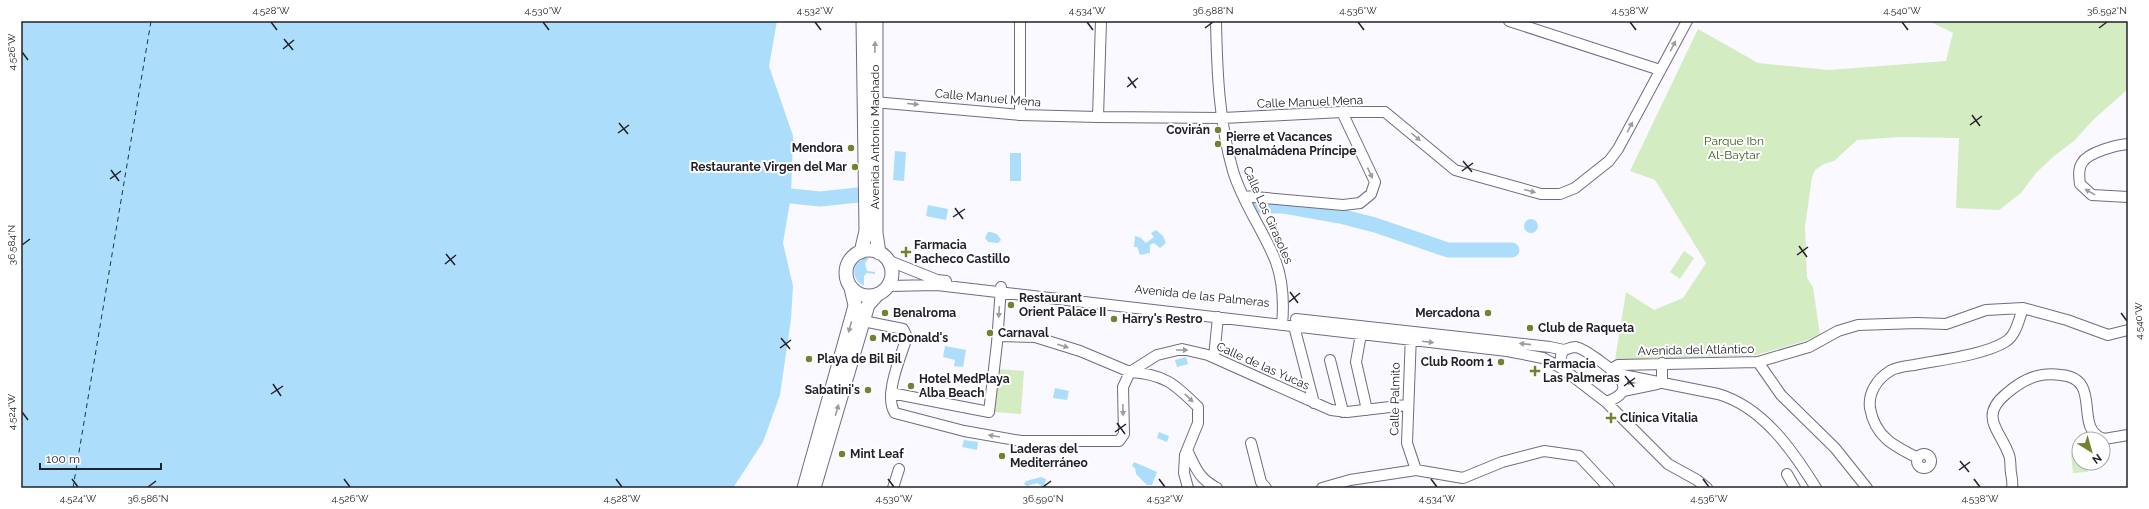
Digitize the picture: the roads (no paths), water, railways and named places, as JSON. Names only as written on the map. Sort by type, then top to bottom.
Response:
[{"type":"main road","name":"Avenida Antonio Machado","points":[[861,252],[866,231],[863,21]]},
{"type":"main road","name":"Avenida Antonio Machado","points":[[876,21],[874,102],[876,233],[883,257]]},
{"type":"main road","points":[[804,488],[855,305],[851,288],[847,282],[846,268],[854,255],[861,252],[874,251],[883,257],[891,272],[883,290],[868,305],[814,488]]},
{"type":"main road","points":[[851,288],[864,296],[883,290]]},
{"type":"street","points":[[1020,21],[1020,115]]},
{"type":"street","points":[[1098,117],[1101,21]]},
{"type":"street","name":"Calle Los Girasoles","points":[[1216,21],[1217,64],[1223,118],[1233,170],[1243,196],[1276,263],[1282,291],[1282,321]]},
{"type":"street","points":[[1509,21],[1660,70]]},
{"type":"street","name":"Calle Manuel Mena","points":[[874,102],[1020,115],[1098,117],[1223,118],[1342,112],[1385,112],[1455,170],[1541,194],[1560,194],[1581,185],[1609,161],[1687,21]]},
{"type":"street","points":[[1243,196],[1344,205],[1360,203],[1370,194],[1375,182],[1342,112]]},
{"type":"street","points":[[2128,144],[2105,149],[2093,154],[2082,162],[2078,175],[2080,184],[2092,195],[2128,197]]},
{"type":"street","name":"Avenida de las Palmeras","points":[[883,257],[937,280],[1000,290],[1218,317],[1282,321],[1294,326],[1361,334],[1410,336],[1550,347],[1564,350],[1573,347],[1580,349],[1615,372]]},
{"type":"street","name":"Avenida de las Palmeras","points":[[883,290],[938,285],[1000,290],[1410,336],[1543,358],[1563,370],[1606,402]]},
{"type":"street","points":[[890,393],[989,412],[997,340],[1000,290]]},
{"type":"street","points":[[1918,458],[1898,448],[1883,436],[1873,422],[1869,400],[1875,383],[1891,370],[1984,350],[2006,342],[2014,333],[2023,308]]},
{"type":"street","name":"Avenida del Atlántico","points":[[1615,372],[1618,365],[1758,362],[1809,347],[1838,331],[1858,326],[1917,323],[1946,324],[1986,310],[2023,308],[2067,320],[2108,335],[2128,330]]},
{"type":"street","points":[[1214,357],[1218,317]]},
{"type":"street","points":[[863,321],[903,329],[907,337],[890,393],[890,406],[895,413],[964,431],[1021,441],[1119,441],[1124,434],[1123,387],[1130,372]]},
{"type":"street","points":[[1294,326],[1314,403]]},
{"type":"street","points":[[1361,334],[1356,362],[1367,410]]},
{"type":"street","name":"Calle Palmito","points":[[1410,336],[1407,443],[1416,470]]},
{"type":"street","points":[[997,340],[1035,337],[1080,351],[1130,372],[1150,373],[1161,377],[1184,393],[1198,407],[1198,423],[1187,450],[1184,473],[1188,488]]},
{"type":"street","name":"Calle de las Yucas","points":[[1130,372],[1157,356],[1182,349],[1214,357],[1331,410],[1343,412],[1407,405]]},
{"type":"street","points":[[1563,370],[1560,359],[1564,350]]},
{"type":"street","points":[[1330,360],[1343,412]]},
{"type":"street","points":[[1758,362],[1781,396],[1835,448],[1867,488]]},
{"type":"street","points":[[1662,363],[1662,382]]},
{"type":"street","points":[[1615,372],[1725,396],[1757,415],[1796,456],[1816,488]]},
{"type":"street","points":[[1615,372],[1623,384],[1621,394],[1622,417]]},
{"type":"street","points":[[2012,488],[2009,455],[1995,430],[1993,410],[1999,399],[2028,379],[2046,374],[2064,375],[2074,378],[2084,388],[2088,420],[2092,430],[2104,438],[2128,435]]},
{"type":"street","points":[[1662,382],[1621,394],[1606,402],[1668,464],[1697,480],[1707,488]]},
{"type":"street","points":[[1251,443],[1261,482],[1266,488]]},
{"type":"street","points":[[1187,450],[1195,470],[1208,483],[1217,488]]},
{"type":"street","points":[[1322,488],[1350,480],[1416,470],[1463,478],[1502,462],[1544,451],[1579,456],[1609,488]]},
{"type":"street","points":[[893,488],[899,469]]},
{"type":"street","points":[[1787,474],[1795,488]]},
{"type":"water","points":[[21,21],[777,21],[769,66],[793,136],[791,196],[783,243],[793,286],[791,319],[780,395],[763,442],[733,488],[21,488]]},
{"type":"water","points":[[895,151],[906,152],[904,181],[893,180]]},
{"type":"water","points":[[1010,153],[1021,153],[1021,181],[1010,181]]},
{"type":"water","points":[[928,205],[948,209],[946,220],[926,216]]},
{"type":"water","points":[[1528,219],[1534,219],[1538,223],[1538,229],[1534,233],[1528,233],[1524,229],[1524,223]]},
{"type":"water","points":[[1156,230],[1163,236],[1166,243],[1160,248],[1154,243],[1150,245],[1150,253],[1140,255],[1137,247],[1134,247],[1135,236],[1141,238],[1146,243],[1154,237],[1151,233]]},
{"type":"water","points":[[988,232],[993,232],[999,236],[1001,240],[998,243],[988,242],[985,238]]},
{"type":"water","points":[[864,258],[869,258],[865,263],[867,271],[875,272],[875,274],[867,273],[864,276],[864,286],[857,280],[854,272],[857,264]]},
{"type":"water","points":[[945,346],[966,350],[963,367],[954,366],[955,360],[943,357]]},
{"type":"water","points":[[1186,357],[1188,364],[1177,367],[1175,360]]},
{"type":"water","points":[[1055,388],[1069,391],[1067,400],[1053,398]]},
{"type":"water","points":[[1159,432],[1169,436],[1167,442],[1157,438]]},
{"type":"water","points":[[964,440],[978,442],[977,450],[962,447]]},
{"type":"water","points":[[1134,462],[1157,472],[1152,485],[1147,485],[1136,474],[1135,468],[1132,466]]},
{"type":"water","points":[[1041,477],[1046,479],[1045,483],[1048,488],[1044,488],[1037,483],[1028,487],[1024,484],[1026,481]]},
{"type":"waterway","points":[[791,196],[820,199],[858,195]]},
{"type":"waterway","points":[[1254,206],[1284,206],[1340,216],[1375,225],[1448,250],[1512,250]]},
{"type":"place","name":"Covirán","points":[[1218,130]]},
{"type":"place","name":"Pierre et Vacances Benalmádena Príncipe","points":[[1218,144]]},
{"type":"place","name":"Mendora","points":[[851,148]]},
{"type":"place","name":"Restaurante Virgen del Mar","points":[[855,167]]},
{"type":"place","name":"Farmacia Pacheco Castillo","points":[[906,252]]},
{"type":"place","name":"Restaurant Orient Palace II","points":[[1011,305]]},
{"type":"place","name":"Benalroma","points":[[885,313]]},
{"type":"place","name":"Mercadona","points":[[1488,313]]},
{"type":"place","name":"Harry's Restro","points":[[1114,319]]},
{"type":"place","name":"Club de Raqueta","points":[[1530,328]]},
{"type":"place","name":"Carnaval","points":[[990,333]]},
{"type":"place","name":"McDonald's","points":[[873,338]]},
{"type":"place","name":"Playa de Bil Bil","points":[[809,359]]},
{"type":"place","name":"Club Room 1","points":[[1501,362]]},
{"type":"place","name":"Farmacia Las Palmeras","points":[[1535,371]]},
{"type":"place","name":"Hotel MedPlaya Alba Beach","points":[[911,386]]},
{"type":"place","name":"Sabatini's","points":[[868,390]]},
{"type":"place","name":"Clínica Vitalia","points":[[1611,418]]},
{"type":"place","name":"Mint Leaf","points":[[842,454]]},
{"type":"place","name":"Laderas del Mediterráneo","points":[[1002,456]]},
{"type":"park label","name":"Parque Ibn Al-Baytar","points":[[1734,148]]}]
